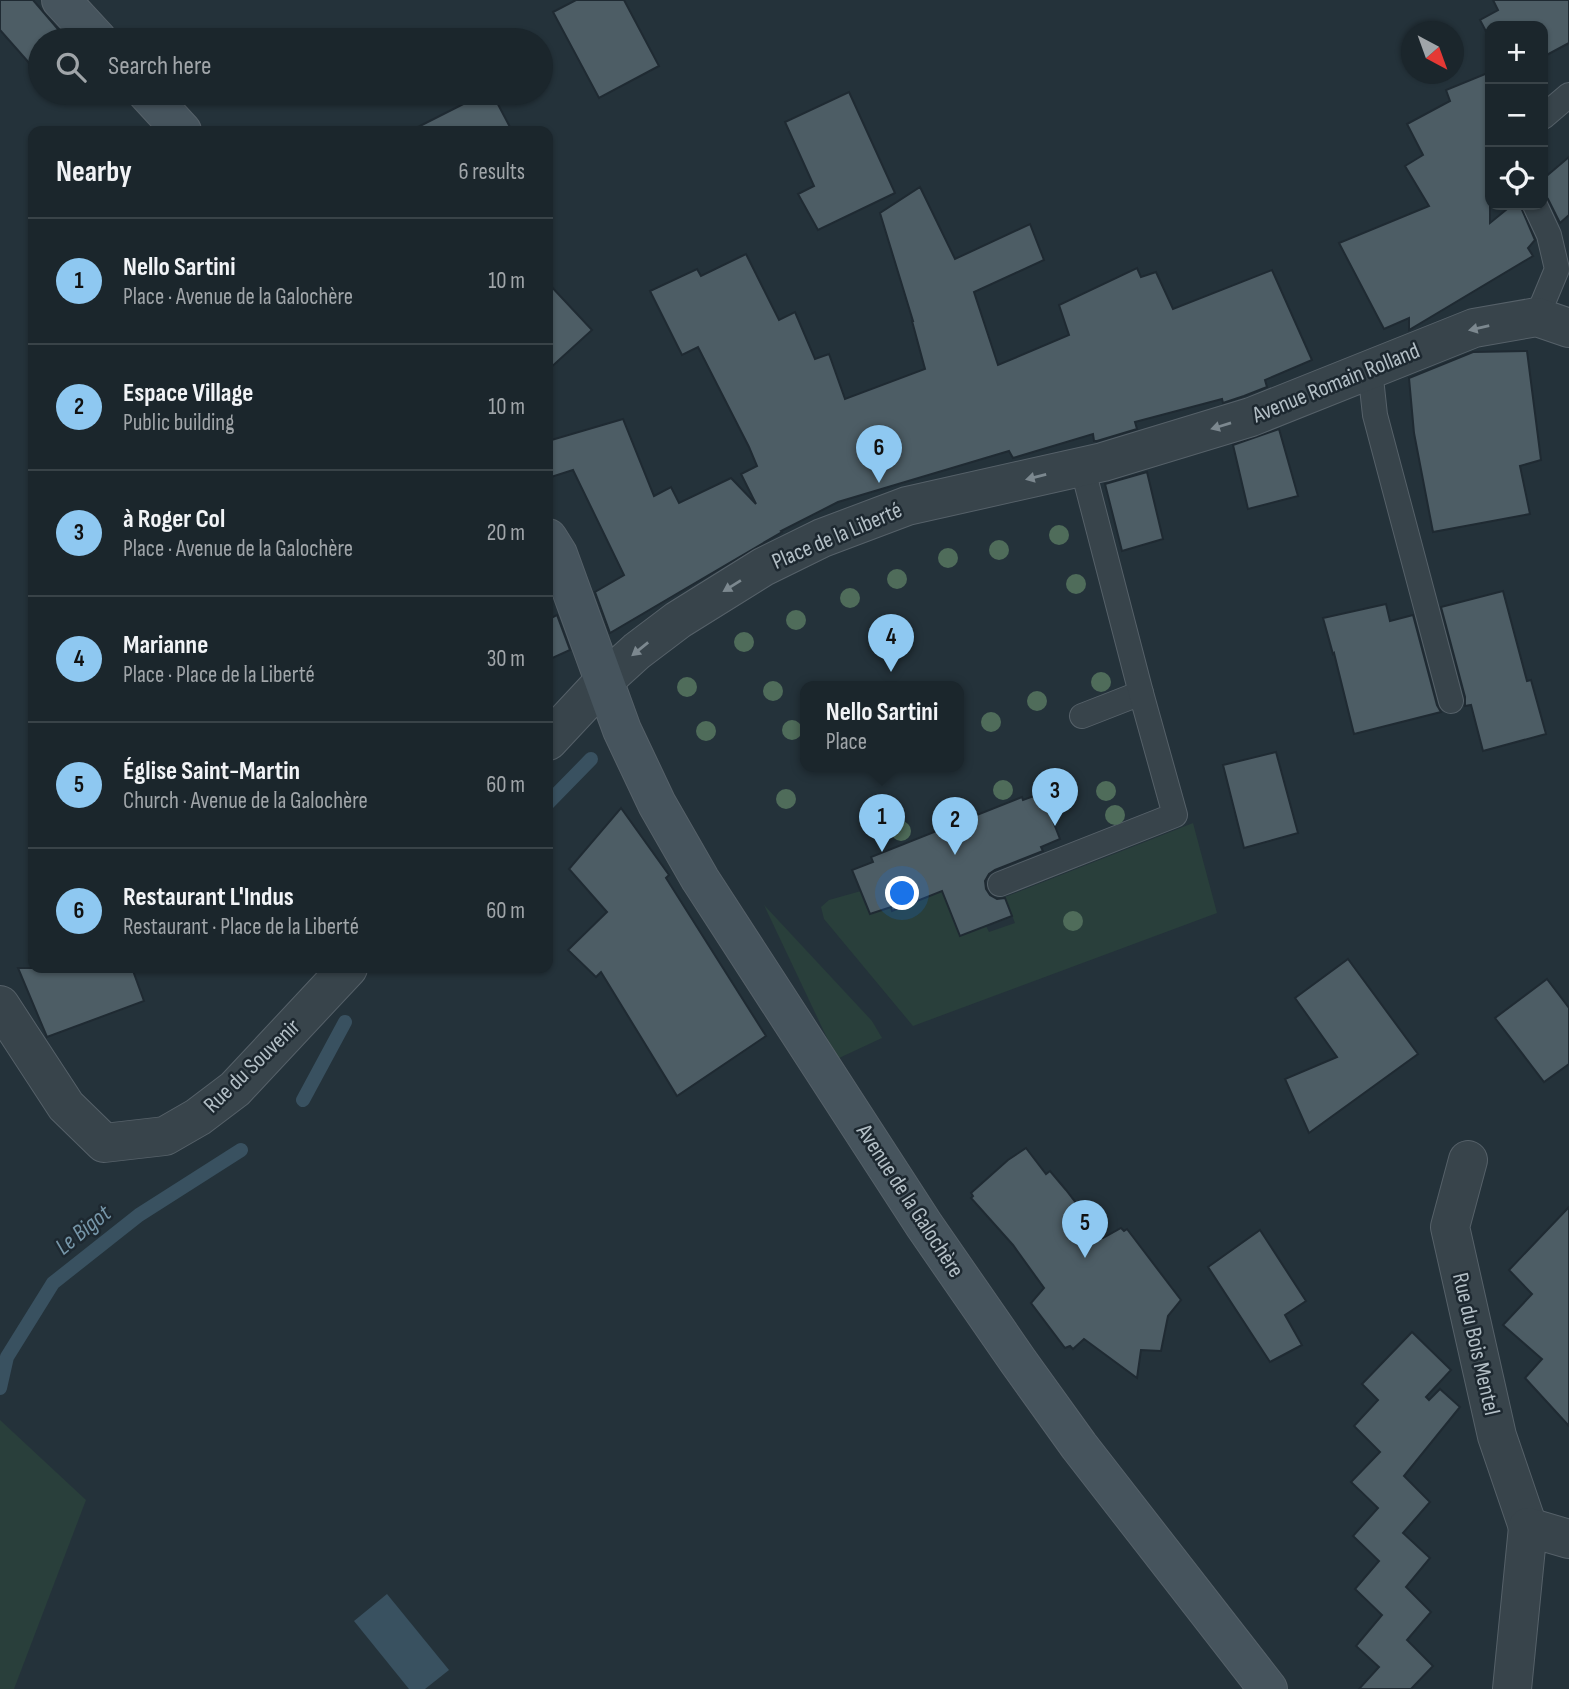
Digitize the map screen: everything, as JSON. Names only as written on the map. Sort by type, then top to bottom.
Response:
[{"type":"street","points":[[61,0],[88,28]]},
{"type":"street","points":[[158,105],[177,126]]},
{"type":"street","name":"Avenue Romain Rolland","points":[[1093,464],[1251,417],[1474,328],[1553,322]]},
{"type":"street","name":"Place de la Liberté","points":[[604,681],[637,651],[678,620],[763,567],[822,538],[907,506],[1093,464]]},
{"type":"street","name":"Avenue de la Galochère","points":[[553,546],[622,730],[657,803],[700,879],[924,1225],[1079,1446],[1268,1689]]},
{"type":"street","points":[[553,736],[604,681]]},
{"type":"street","name":"Rue du Souvenir","points":[[0,1004],[66,1106],[104,1143],[116,1142],[165,1136],[198,1117],[235,1089],[343,973]]},
{"type":"street","name":"Rue du Bois Mentel","points":[[1468,1160],[1450,1227],[1497,1436],[1528,1527],[1512,1689]]},
{"type":"street","points":[[1528,1527],[1569,1539]]},
{"type":"lane","points":[[1548,113],[1569,95]]},
{"type":"lane","points":[[1537,210],[1549,235],[1557,269],[1553,322]]},
{"type":"lane","points":[[1370,369],[1375,415],[1451,701]]},
{"type":"lane","points":[[1000,884],[1175,815],[1140,694],[1093,464]]},
{"type":"lane","points":[[1082,716],[1140,694]]},
{"type":"green space","points":[[1193,823],[1217,913],[913,1026],[824,919],[821,907],[829,900],[861,891],[871,914],[891,907],[892,911],[942,891],[986,926],[989,932],[1015,923],[1005,897]]},
{"type":"green space","points":[[764,905],[872,1021],[882,1038],[837,1059]]},
{"type":"green space","points":[[0,1420],[86,1500],[14,1689],[0,1689]]},
{"type":"water","points":[[387,1594],[449,1670],[425,1689],[409,1689],[354,1621]]},
{"type":"building","points":[[0,0],[33,0],[57,28],[28,28],[28,62],[0,30]]},
{"type":"building","points":[[576,0],[624,0],[659,66],[599,98],[553,12]]},
{"type":"building","points":[[1493,0],[1569,0],[1569,43],[1548,54],[1548,21],[1485,21],[1485,30],[1480,20],[1498,10]]},
{"type":"building","points":[[1485,74],[1485,210],[1490,210],[1490,223],[1506,210],[1522,210],[1535,240],[1528,248],[1533,256],[1409,330],[1409,318],[1384,329],[1339,243],[1429,206],[1405,166],[1423,155],[1407,124],[1450,101],[1446,90]]},
{"type":"building","points":[[849,92],[895,193],[818,230],[798,194],[814,186],[785,122]]},
{"type":"building","points":[[461,105],[498,105],[509,126],[420,126]]},
{"type":"building","points":[[1569,157],[1569,215],[1560,223],[1548,199],[1548,175]]},
{"type":"building","points":[[920,187],[955,259],[1030,224],[1044,260],[974,292],[998,365],[1069,335],[1059,305],[1137,268],[1141,277],[1156,272],[1173,309],[1272,270],[1312,360],[1265,380],[1267,387],[1244,396],[1223,403],[1222,399],[1135,422],[1137,429],[1097,441],[1094,441],[1093,434],[1013,458],[1009,451],[838,502],[781,531],[610,633],[595,592],[624,575],[573,470],[553,476],[553,440],[623,419],[654,496],[671,487],[679,503],[731,478],[756,504],[741,474],[757,466],[749,447],[698,347],[682,355],[650,291],[697,269],[701,276],[746,254],[779,320],[795,312],[815,359],[829,354],[845,399],[925,369],[880,213]]},
{"type":"building","points":[[553,288],[592,330],[553,365]]},
{"type":"building","points":[[1527,351],[1541,460],[1520,466],[1530,514],[1433,532],[1414,433],[1409,378],[1473,352]]},
{"type":"building","points":[[1279,429],[1298,496],[1248,509],[1233,445]]},
{"type":"building","points":[[1147,472],[1163,539],[1122,551],[1105,484]]},
{"type":"building","points":[[1503,591],[1527,681],[1531,680],[1546,734],[1483,751],[1471,705],[1465,706],[1465,697],[1441,607]]},
{"type":"building","points":[[1386,604],[1390,621],[1413,615],[1441,712],[1354,734],[1323,618]]},
{"type":"building","points":[[557,615],[570,650],[553,658],[553,617]]},
{"type":"building","points":[[1276,752],[1298,833],[1244,848],[1223,765]]},
{"type":"building","points":[[1042,793],[1060,839],[1041,847],[1043,851],[995,870],[985,881],[990,895],[997,899],[1005,898],[1012,916],[960,936],[942,891],[892,911],[891,907],[870,914],[852,870],[873,862],[871,857],[1022,797],[1023,800]]},
{"type":"building","points":[[621,808],[669,875],[666,878],[766,1036],[677,1096],[601,972],[596,977],[568,950],[607,912],[569,869]]},
{"type":"building","points":[[1348,959],[1418,1054],[1309,1133],[1285,1079],[1337,1057],[1295,998]]},
{"type":"building","points":[[18,968],[28,968],[28,973],[134,973],[144,1001],[47,1037]]},
{"type":"building","points":[[1547,979],[1569,1008],[1569,1064],[1544,1082],[1495,1018]]},
{"type":"building","points":[[1026,1148],[1046,1174],[1050,1171],[1103,1238],[1121,1228],[1124,1231],[1127,1229],[1181,1300],[1168,1316],[1161,1351],[1141,1350],[1137,1378],[1084,1339],[1073,1349],[1070,1346],[1065,1348],[1031,1303],[1044,1288],[1013,1245],[971,1198],[971,1193],[1008,1160]]},
{"type":"building","points":[[1569,1207],[1569,1426],[1525,1378],[1542,1359],[1503,1325],[1532,1294],[1509,1270]]},
{"type":"building","points":[[1260,1230],[1306,1301],[1285,1315],[1302,1345],[1270,1362],[1208,1267]]},
{"type":"building","points":[[1412,1332],[1451,1370],[1426,1397],[1429,1400],[1440,1389],[1460,1407],[1404,1476],[1430,1502],[1403,1533],[1430,1558],[1406,1587],[1431,1612],[1407,1640],[1433,1666],[1411,1689],[1359,1689],[1379,1667],[1356,1646],[1382,1615],[1355,1589],[1379,1561],[1353,1536],[1378,1508],[1351,1482],[1380,1452],[1354,1426],[1378,1400],[1362,1384]]},
{"type":"waterway","name":"Le Bigot","points":[[553,798],[591,759]]},
{"type":"waterway","name":"Le Bigot","points":[[303,1100],[345,1022]]},
{"type":"waterway","name":"Le Bigot","points":[[0,1388],[7,1357],[53,1283],[139,1215],[241,1150]]},
{"type":"place","name":"Restaurant L'Indus","points":[[879,483]]},
{"type":"place","name":"Marianne","points":[[891,672]]},
{"type":"place","name":"à Roger Col","points":[[1055,826]]},
{"type":"place","name":"Nello Sartini","points":[[882,852]]},
{"type":"place","name":"Espace Village","points":[[955,855]]},
{"type":"place","name":"Église Saint-Martin","points":[[1085,1258]]}]
